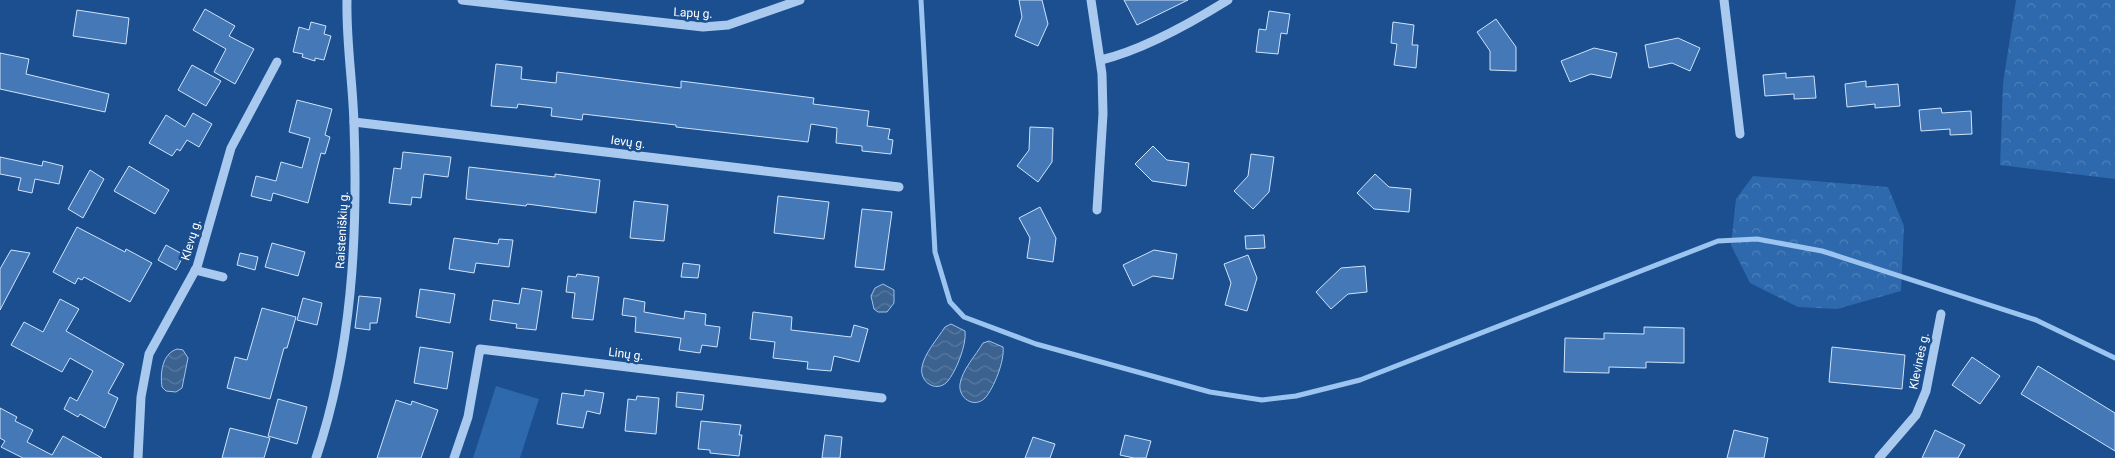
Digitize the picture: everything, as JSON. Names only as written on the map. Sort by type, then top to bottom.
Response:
[{"type":"street","name":"Raisteniškių g.","points":[[316,458],[337,383],[351,292],[356,188],[354,122],[346,30],[347,0]]},
{"type":"street","name":"Lapų g.","points":[[462,0],[703,28],[728,25],[800,0]]},
{"type":"street","points":[[1091,0],[1100,60],[1103,114],[1097,210]]},
{"type":"street","points":[[1100,60],[1121,55],[1146,45],[1228,0]]},
{"type":"street","points":[[1724,0],[1740,134]]},
{"type":"street","name":"Klevų g.","points":[[138,458],[141,397],[149,354],[195,270],[231,148],[277,62]]},
{"type":"street","name":"Ievų g.","points":[[354,122],[899,187]]},
{"type":"street","points":[[195,270],[224,277]]},
{"type":"street","name":"Klevinės g.","points":[[1879,458],[1916,415],[1926,391],[1941,314]]},
{"type":"street","name":"Linų g.","points":[[454,458],[468,417],[480,349],[882,398]]},
{"type":"green space","points":[[2016,0],[2115,0],[2115,179],[2000,165],[2003,83]]},
{"type":"green space","points":[[1753,176],[1888,187],[1904,226],[1901,291],[1837,309],[1798,307],[1750,283],[1731,245],[1736,199]]},
{"type":"green space","points":[[496,386],[539,399],[520,458],[473,458]]},
{"type":"water","points":[[883,284],[894,290],[894,303],[887,312],[878,312],[874,309],[871,296],[875,288]]},
{"type":"water","points":[[951,324],[965,331],[963,350],[954,372],[947,382],[943,385],[933,386],[923,377],[923,362],[945,327]]},
{"type":"water","points":[[989,341],[1003,347],[1001,366],[992,388],[985,398],[981,401],[972,402],[962,394],[960,389],[961,379],[983,343]]},
{"type":"water","points":[[177,349],[183,350],[188,358],[182,388],[176,392],[166,391],[162,387],[163,365],[168,355]]},
{"type":"building","points":[[1019,0],[1042,0],[1048,24],[1038,46],[1015,36],[1022,17]]},
{"type":"building","points":[[1124,0],[1188,0],[1137,25]]},
{"type":"building","points":[[205,9],[235,26],[229,36],[254,49],[235,84],[214,72],[226,49],[193,30]]},
{"type":"building","points":[[77,10],[129,18],[126,44],[73,36]]},
{"type":"building","points":[[1269,11],[1290,14],[1287,34],[1281,33],[1278,54],[1256,52],[1259,29],[1266,30]]},
{"type":"building","points":[[1496,19],[1516,47],[1516,71],[1490,70],[1490,51],[1477,32]]},
{"type":"building","points":[[311,22],[326,26],[324,34],[331,36],[324,60],[315,58],[315,61],[302,57],[303,54],[293,52],[299,27],[309,30]]},
{"type":"building","points":[[1393,22],[1414,25],[1412,45],[1418,45],[1416,68],[1394,65],[1397,44],[1391,43]]},
{"type":"building","points":[[1678,38],[1700,48],[1690,71],[1672,63],[1649,68],[1645,45]]},
{"type":"building","points":[[1594,48],[1617,53],[1611,78],[1591,74],[1570,82],[1561,61]]},
{"type":"building","points":[[0,53],[29,59],[26,74],[109,94],[105,112],[0,89]]},
{"type":"building","points":[[496,64],[522,67],[521,79],[556,83],[557,72],[681,88],[681,81],[814,98],[813,104],[869,111],[867,126],[890,129],[888,139],[893,140],[891,154],[862,151],[862,146],[836,143],[837,128],[811,124],[808,142],[583,114],[582,120],[551,116],[552,108],[518,104],[517,108],[491,106]]},
{"type":"building","points":[[192,65],[221,81],[206,106],[178,90]]},
{"type":"building","points":[[1786,73],[1786,78],[1814,76],[1816,98],[1794,99],[1794,94],[1765,96],[1763,75]]},
{"type":"building","points":[[1866,81],[1866,87],[1898,84],[1900,106],[1875,108],[1875,104],[1847,107],[1845,84]]},
{"type":"building","points":[[297,100],[332,109],[325,135],[330,137],[325,154],[321,153],[308,203],[273,193],[271,201],[251,196],[256,176],[276,181],[281,162],[302,168],[310,138],[289,132]]},
{"type":"building","points":[[1941,108],[1942,113],[1971,111],[1972,134],[1950,135],[1950,129],[1921,131],[1919,110]]},
{"type":"building","points":[[193,113],[212,124],[199,147],[187,140],[180,151],[177,149],[172,156],[149,143],[166,115],[185,127]]},
{"type":"building","points":[[1030,127],[1053,128],[1052,162],[1038,182],[1017,166],[1029,150]]},
{"type":"building","points":[[1153,146],[1167,160],[1189,163],[1186,186],[1152,181],[1135,164]]},
{"type":"building","points":[[403,152],[451,157],[448,177],[424,174],[421,198],[412,197],[411,205],[389,203],[394,168],[401,169]]},
{"type":"building","points":[[1251,154],[1274,157],[1269,192],[1253,209],[1234,191],[1248,176]]},
{"type":"building","points":[[0,157],[42,166],[43,161],[63,166],[59,184],[35,179],[32,193],[18,190],[21,178],[0,174]]},
{"type":"building","points":[[129,166],[169,190],[155,214],[114,191]]},
{"type":"building","points":[[469,167],[555,177],[555,174],[600,180],[596,213],[527,204],[526,206],[466,199]]},
{"type":"building","points":[[90,170],[104,179],[83,218],[68,209]]},
{"type":"building","points":[[1375,174],[1389,187],[1411,189],[1409,212],[1374,209],[1357,193]]},
{"type":"building","points":[[778,196],[829,202],[824,239],[774,233]]},
{"type":"building","points":[[634,201],[668,205],[664,241],[630,238]]},
{"type":"building","points":[[1040,207],[1056,238],[1053,262],[1027,258],[1030,238],[1019,218]]},
{"type":"building","points":[[862,209],[892,212],[884,270],[855,267]]},
{"type":"building","points":[[77,227],[125,252],[126,249],[152,263],[130,302],[84,277],[82,280],[78,278],[75,284],[53,272]]},
{"type":"building","points":[[1264,235],[1265,248],[1246,249],[1245,236]]},
{"type":"building","points":[[454,238],[498,244],[499,239],[513,240],[509,267],[476,263],[474,273],[449,269]]},
{"type":"building","points":[[272,243],[305,252],[298,276],[265,267]]},
{"type":"building","points":[[166,245],[184,255],[176,270],[158,260]]},
{"type":"building","points":[[11,250],[30,253],[0,310],[0,269]]},
{"type":"building","points":[[1154,250],[1177,254],[1173,279],[1153,276],[1133,286],[1123,265]]},
{"type":"building","points":[[240,253],[258,257],[255,270],[237,265]]},
{"type":"building","points":[[1248,255],[1257,278],[1247,311],[1225,305],[1231,283],[1224,264]]},
{"type":"building","points":[[683,263],[700,265],[698,278],[681,277]]},
{"type":"building","points":[[1365,266],[1367,292],[1348,294],[1331,309],[1316,292],[1341,268]]},
{"type":"building","points":[[577,274],[599,277],[593,320],[572,318],[575,293],[566,292],[568,276],[576,277]]},
{"type":"building","points":[[522,288],[542,291],[536,330],[516,328],[517,324],[490,320],[493,300],[519,304]]},
{"type":"building","points":[[420,289],[455,294],[450,323],[416,317]]},
{"type":"building","points":[[359,296],[381,298],[377,323],[370,323],[370,330],[355,328]]},
{"type":"building","points":[[303,298],[322,303],[317,325],[297,320]]},
{"type":"building","points":[[624,298],[645,302],[644,312],[684,319],[685,311],[706,314],[705,325],[720,327],[717,347],[702,345],[700,353],[679,350],[681,338],[635,332],[636,317],[622,315]]},
{"type":"building","points":[[60,299],[79,309],[66,331],[124,364],[108,393],[118,398],[105,428],[80,414],[78,417],[64,409],[70,397],[77,401],[93,371],[70,358],[62,372],[11,345],[24,322],[43,332]]},
{"type":"building","points":[[262,308],[296,317],[287,348],[284,348],[270,399],[227,388],[235,357],[247,360]]},
{"type":"building","points":[[753,312],[792,317],[791,330],[851,337],[854,325],[868,329],[859,362],[834,356],[831,371],[807,369],[808,362],[773,358],[775,342],[750,339]]},
{"type":"building","points":[[1644,327],[1684,328],[1684,363],[1646,362],[1646,368],[1609,367],[1609,373],[1564,372],[1565,338],[1604,339],[1604,333],[1644,334]]},
{"type":"building","points":[[420,347],[453,352],[447,389],[414,383]]},
{"type":"building","points":[[1832,347],[1905,355],[1902,389],[1829,382]]},
{"type":"building","points":[[1972,357],[2000,376],[1980,404],[1952,385]]},
{"type":"building","points":[[2038,366],[2115,413],[2115,451],[2021,394]]},
{"type":"building","points":[[585,390],[604,393],[600,414],[587,411],[583,428],[557,424],[562,393],[584,396]]},
{"type":"building","points":[[677,392],[704,395],[702,410],[676,407]]},
{"type":"building","points":[[637,396],[659,398],[656,434],[625,431],[628,399],[636,400]]},
{"type":"building","points":[[278,399],[307,407],[297,444],[268,436]]},
{"type":"building","points":[[396,400],[411,405],[412,401],[438,410],[421,458],[377,458]]},
{"type":"building","points":[[0,408],[17,417],[15,421],[33,430],[27,442],[52,455],[63,436],[102,458],[23,458],[1,447],[5,441],[0,438]]},
{"type":"building","points":[[701,421],[741,425],[739,435],[742,435],[739,456],[710,453],[710,450],[698,449]]},
{"type":"building","points":[[230,428],[270,438],[264,458],[222,458]]},
{"type":"building","points":[[1734,430],[1768,438],[1764,458],[1727,458]]},
{"type":"building","points":[[1935,430],[1965,445],[1958,458],[1922,458]]},
{"type":"building","points":[[825,435],[842,437],[840,458],[822,458]]},
{"type":"building","points":[[1125,435],[1151,441],[1146,458],[1120,455]]},
{"type":"building","points":[[1033,437],[1055,444],[1050,458],[1025,458]]},
{"type":"waterway","points":[[921,0],[935,252],[950,302],[964,317],[1036,344],[1210,392],[1262,400],[1296,396],[1360,380],[1718,241],[1757,239],[1822,251],[2036,320],[2115,358]]}]
